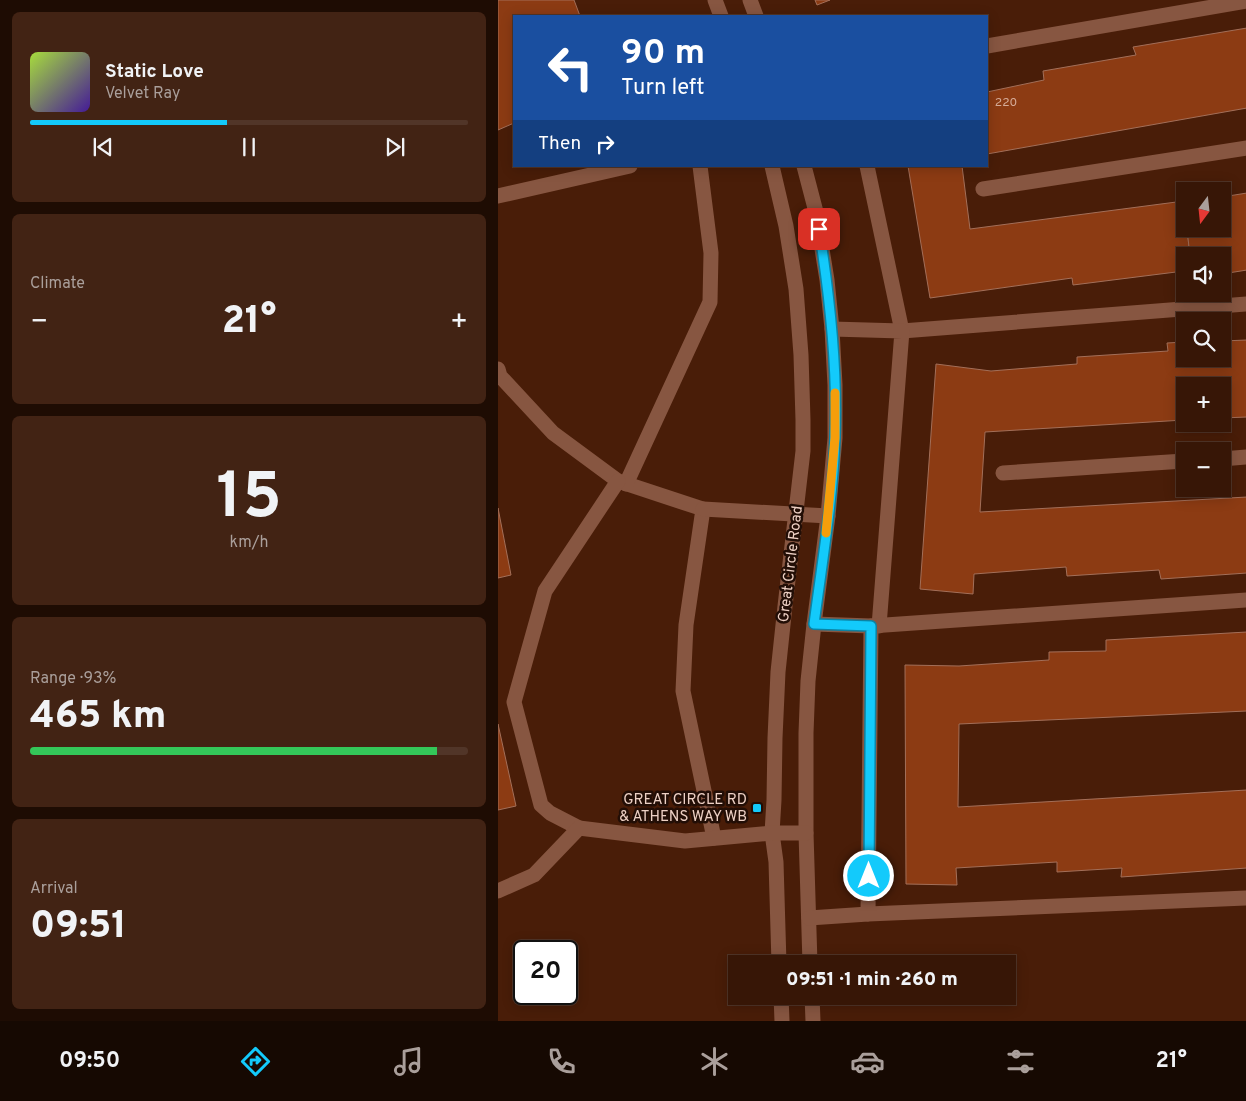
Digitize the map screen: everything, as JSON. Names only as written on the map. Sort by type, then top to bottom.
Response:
[{"type":"street","points":[[715,0],[722,15]]},
{"type":"street","points":[[750,0],[756,15]]},
{"type":"street","points":[[988,46],[1246,1]]},
{"type":"street","points":[[983,189],[1246,148]]},
{"type":"street","points":[[498,196],[626,167]]},
{"type":"street","points":[[700,167],[711,253],[710,302],[622,483],[545,591],[514,702],[540,805],[550,813],[580,828],[685,841],[772,833],[806,833]]},
{"type":"street","name":"Great Circle Road","points":[[772,167],[786,226],[796,289],[803,387],[802,451],[784,606],[774,738],[772,833],[776,862],[780,955]]},
{"type":"street","name":"Great Circle Road","points":[[804,167],[816,212],[827,280],[835,385],[835,438],[828,516],[808,681],[806,833],[810,955]]},
{"type":"street","points":[[867,167],[902,331],[875,626],[868,914]]},
{"type":"street","points":[[832,329],[902,331],[1246,304]]},
{"type":"street","points":[[499,374],[553,433],[622,483],[704,508],[828,516]]},
{"type":"street","points":[[1231,458],[1246,457]]},
{"type":"street","points":[[1003,473],[1176,462]]},
{"type":"street","points":[[704,508],[686,625],[683,691],[714,838]]},
{"type":"street","points":[[814,624],[875,626],[1246,600]]},
{"type":"street","points":[[498,891],[534,875],[580,828]]},
{"type":"street","points":[[808,918],[1246,898]]},
{"type":"street","points":[[781,1005],[782,1021]]},
{"type":"street","points":[[812,1005],[812,1021]]},
{"type":"building","points":[[498,0],[574,0],[580,15],[513,15],[513,123],[498,130]]},
{"type":"building","points":[[815,0],[830,0],[817,5]]},
{"type":"building","points":[[1247,28],[1247,108],[988,154],[988,92],[1044,80],[1043,71],[1136,55],[1133,47]]},
{"type":"building","points":[[908,167],[962,167],[970,229],[1176,202],[1176,238],[1188,238],[1189,247],[1176,247],[1176,272],[1073,285],[1072,278],[930,298]]},
{"type":"building","points":[[1247,193],[1247,270],[1231,273],[1231,247],[1189,247],[1188,238],[1230,238],[1231,196]]},
{"type":"building","points":[[1247,340],[1247,417],[1231,418],[1231,377],[1176,377],[1176,420],[985,432],[980,512],[1247,497],[1247,573],[1161,579],[1159,570],[1067,576],[1066,567],[974,574],[973,594],[920,589],[936,364],[991,371],[1077,364],[1077,357],[1168,351],[1167,343],[1176,342],[1176,367],[1231,367],[1231,341]]},
{"type":"building","points":[[498,508],[511,575],[498,578]]},
{"type":"building","points":[[1247,632],[1247,711],[959,724],[958,807],[1247,790],[1247,868],[1121,877],[1122,868],[1057,872],[1057,862],[956,868],[957,885],[906,884],[905,665],[959,666],[1049,660],[1049,652],[1106,651],[1106,640]]},
{"type":"building","points":[[498,724],[516,806],[498,810]]},
{"type":"slow traffic","points":[[826,533],[835,438],[835,393]]},
{"type":"place","name":"GREAT CIRCLE RD & ATHENS WAY WB","points":[[757,808]]},
{"type":"route","points":[[819,229],[832,329],[835,438],[828,516],[814,624],[871,626],[869,876]]}]
